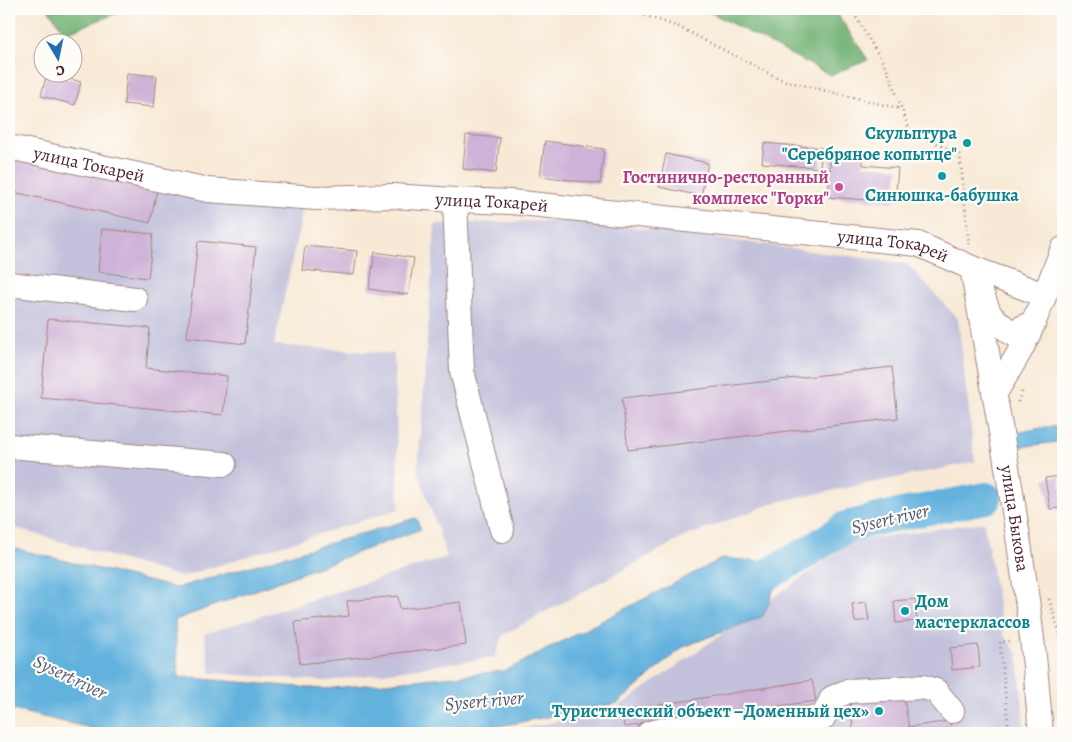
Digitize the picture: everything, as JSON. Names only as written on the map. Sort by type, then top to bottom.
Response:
[{"type":"street","name":"улица Токарей","points":[[9,147],[208,190],[316,198],[393,196],[511,202],[918,244],[972,268],[1044,295]]},
{"type":"street","points":[[454,200],[462,371],[502,530]]},
{"type":"street","points":[[995,393],[1013,364],[1034,322],[1063,249]]},
{"type":"street","points":[[972,268],[990,315],[1011,333],[1034,322]]},
{"type":"street","name":"улица Быкова","points":[[972,268],[995,393],[1027,602],[1041,733]]},
{"type":"street","points":[[9,284],[135,299]]},
{"type":"street","points":[[9,446],[224,464]]},
{"type":"street","points":[[650,733],[823,718],[832,698],[848,691],[922,687],[936,691],[952,711]]},
{"type":"path","points":[[626,9],[679,26],[782,80],[902,109]]},
{"type":"path","points":[[851,9],[887,69],[909,129],[960,154],[972,268]]},
{"type":"path","points":[[1017,404],[1024,388]]},
{"type":"path","points":[[1049,598],[1063,643]]},
{"type":"path","points":[[1000,642],[1009,733]]},
{"type":"shaded area","points":[[9,149],[303,209],[274,345],[394,354],[399,509],[181,577],[9,526]]},
{"type":"shaded area","points":[[581,220],[907,264],[958,319],[975,462],[776,502],[684,537],[503,635],[495,657],[327,681],[211,673],[204,634],[447,557],[418,471],[435,224]]},
{"type":"shaded area","points":[[984,522],[1003,634],[1018,654],[1025,733],[504,733],[617,708],[854,541]]},
{"type":"green space","points":[[48,9],[128,9],[68,32],[64,32]]},
{"type":"green space","points":[[704,9],[834,9],[868,60],[830,75]]},
{"type":"water","points":[[1063,424],[1063,441],[1020,447],[1015,433]]},
{"type":"water","points":[[416,518],[421,529],[175,620],[178,677],[324,689],[505,671],[723,558],[784,564],[763,616],[683,647],[618,703],[464,733],[112,733],[9,709],[9,547],[176,588]]},
{"type":"building","points":[[127,73],[157,76],[154,107],[124,104]]},
{"type":"building","points":[[45,82],[81,82],[75,105],[41,96]]},
{"type":"building","points":[[466,135],[500,138],[496,173],[463,169]]},
{"type":"building","points":[[545,141],[604,149],[600,184],[540,176]]},
{"type":"building","points":[[764,143],[822,148],[820,168],[762,163]]},
{"type":"building","points":[[831,151],[863,154],[863,165],[898,168],[895,202],[828,197]]},
{"type":"building","points":[[666,154],[708,163],[701,196],[659,187]]},
{"type":"building","points":[[9,156],[157,190],[150,223],[9,191]]},
{"type":"building","points":[[102,229],[153,234],[148,278],[98,272]]},
{"type":"building","points":[[198,241],[256,247],[245,344],[187,337]]},
{"type":"building","points":[[305,246],[357,251],[354,275],[302,270]]},
{"type":"building","points":[[375,252],[414,258],[408,295],[369,289]]},
{"type":"building","points":[[48,319],[150,328],[146,368],[227,376],[223,415],[41,398]]},
{"type":"building","points":[[892,367],[898,418],[628,450],[622,398]]},
{"type":"building","points":[[1060,476],[1063,508],[1050,509],[1045,478]]},
{"type":"building","points":[[398,596],[400,609],[461,602],[466,645],[300,664],[295,622],[349,616],[347,601]]},
{"type":"building","name":"Дом мастерклассов","points":[[915,599],[917,621],[896,623],[894,601]]},
{"type":"building","points":[[866,602],[869,620],[855,622],[852,604]]},
{"type":"building","points":[[978,645],[980,667],[952,670],[950,648]]},
{"type":"building","points":[[812,680],[816,701],[624,727],[623,711]]},
{"type":"building","name":"Туристический объект –Доменный цех»","points":[[903,693],[909,727],[950,721],[951,733],[828,733],[853,729],[850,702]]},
{"type":"waterway","name":"Sysert river","points":[[746,587],[808,552],[846,527],[986,498]]},
{"type":"place","name":"Скульптура \"Серебряное копытце\"","points":[[967,143]]},
{"type":"place","name":"Синюшка-бабушка","points":[[942,176]]},
{"type":"place","name":"Гостинично-ресторанный комплекс \"Горки\"","points":[[839,187]]},
{"type":"place","name":"Дом мастерклассов","points":[[905,611]]},
{"type":"place","name":"Туристический объект –Доменный цех»","points":[[879,711]]}]
